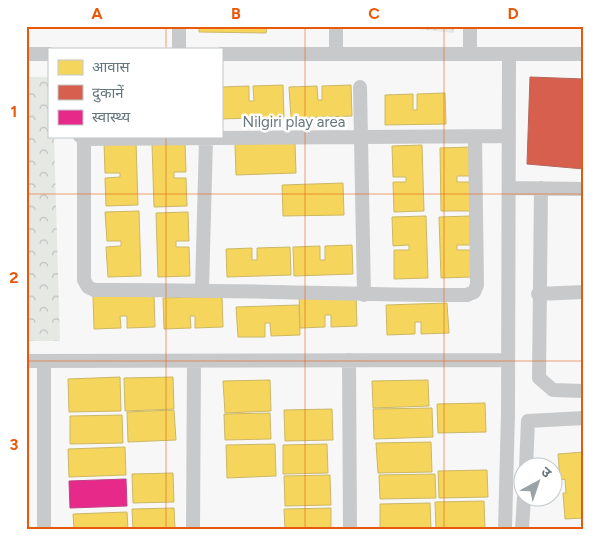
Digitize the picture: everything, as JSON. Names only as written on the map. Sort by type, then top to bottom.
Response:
[{"type":"street","points":[[179,26],[179,48]]},
{"type":"street","points":[[336,26],[336,54]]},
{"type":"street","points":[[470,26],[470,54]]},
{"type":"street","points":[[26,54],[48,54]]},
{"type":"street","points":[[222,54],[584,54]]},
{"type":"street","points":[[505,529],[508,360],[509,54]]},
{"type":"street","points":[[360,87],[364,295]]},
{"type":"street","name":"Nilgiri play area","points":[[81,138],[475,138],[509,136]]},
{"type":"street","points":[[81,138],[84,280],[88,287],[94,290],[202,289],[364,295],[467,295],[474,292],[477,285],[475,138]]},
{"type":"street","points":[[202,289],[206,139]]},
{"type":"street","points":[[509,188],[584,188]]},
{"type":"street","points":[[541,188],[538,294],[539,378],[552,390],[584,391]]},
{"type":"street","points":[[538,294],[584,292]]},
{"type":"street","points":[[349,360],[350,529]]},
{"type":"street","points":[[26,361],[508,360]]},
{"type":"street","points":[[44,361],[44,529]]},
{"type":"street","points":[[193,529],[194,361]]},
{"type":"street","points":[[526,458],[528,421],[584,418]]},
{"type":"street","points":[[522,529],[523,508]]},
{"type":"green space","points":[[389,26],[454,26],[454,33]]},
{"type":"green space","points":[[26,77],[48,77],[48,138],[54,138],[60,341],[26,341]]},
{"type":"building: आवास","points":[[199,26],[267,26],[266,33],[199,32]]},
{"type":"building: आवास","points":[[270,26],[318,26],[318,28],[270,28]]},
{"type":"building: आवास","points":[[283,85],[284,117],[222,119],[222,87],[249,86],[249,101],[254,101],[253,86]]},
{"type":"building: आवास","points":[[351,85],[352,116],[291,118],[289,87],[317,86],[318,100],[322,100],[322,86]]},
{"type":"building: आवास","points":[[445,93],[446,124],[385,125],[385,95],[413,94],[413,110],[417,110],[417,94]]},
{"type":"building: आवास","points":[[136,141],[138,205],[106,206],[105,178],[120,177],[120,173],[105,173],[104,142]]},
{"type":"building: आवास","points":[[185,143],[186,172],[174,172],[174,178],[186,178],[187,206],[154,207],[152,144]]},
{"type":"building: आवास","points":[[295,143],[296,173],[236,175],[235,144]]},
{"type":"building: आवास","points":[[422,145],[424,211],[394,212],[393,182],[406,182],[406,177],[393,177],[392,146]]},
{"type":"building: आवास","points":[[469,147],[470,176],[457,176],[457,182],[470,182],[471,211],[441,211],[440,148]]},
{"type":"building: आवास","points":[[343,183],[344,215],[283,216],[282,185]]},
{"type":"building: आवास","points":[[139,211],[141,276],[108,277],[106,247],[121,246],[121,241],[107,241],[105,212]]},
{"type":"building: आवास","points":[[188,212],[189,241],[176,241],[176,247],[189,247],[190,276],[158,277],[156,213]]},
{"type":"building: आवास","points":[[426,216],[428,278],[394,279],[394,250],[409,250],[409,245],[393,246],[392,217]]},
{"type":"building: आवास","points":[[470,216],[470,245],[457,245],[457,250],[471,250],[472,277],[441,278],[439,217]]},
{"type":"building: आवास","points":[[352,245],[353,274],[294,276],[293,247],[320,246],[320,260],[325,260],[325,246]]},
{"type":"building: आवास","points":[[290,247],[291,275],[227,277],[226,249],[252,248],[252,260],[257,260],[257,248]]},
{"type":"building: आवास","points":[[154,294],[155,327],[127,328],[127,316],[120,316],[121,328],[94,329],[93,296]]},
{"type":"building: आवास","points":[[356,295],[357,326],[331,327],[331,315],[325,315],[325,327],[300,328],[299,296]]},
{"type":"building: आवास","points":[[222,296],[223,327],[195,328],[195,316],[190,316],[191,328],[164,329],[163,298]]},
{"type":"building: आवास","points":[[447,303],[449,333],[421,334],[421,322],[415,322],[415,334],[387,335],[386,305]]},
{"type":"building: आवास","points":[[299,305],[300,335],[271,336],[270,323],[265,323],[265,337],[238,337],[236,307]]},
{"type":"building: आवास","points":[[120,377],[121,411],[69,412],[68,379]]},
{"type":"building: आवास","points":[[173,377],[174,409],[125,411],[124,378]]},
{"type":"building: आवास","points":[[270,380],[271,411],[225,413],[223,381]]},
{"type":"building: आवास","points":[[428,380],[429,406],[373,408],[372,381]]},
{"type":"building: आवास","points":[[485,403],[486,432],[438,433],[437,404]]},
{"type":"building: आवास","points":[[432,408],[433,437],[374,439],[373,409]]},
{"type":"building: आवास","points":[[332,409],[333,440],[285,441],[284,410]]},
{"type":"building: आवास","points":[[174,410],[176,440],[128,442],[127,412]]},
{"type":"building: आवास","points":[[270,413],[271,439],[225,440],[224,414]]},
{"type":"building: आवास","points":[[122,415],[123,443],[70,444],[70,416]]},
{"type":"building: आवास","points":[[431,442],[432,472],[378,473],[376,443]]},
{"type":"building: आवास","points":[[275,444],[276,476],[227,478],[226,445]]},
{"type":"building: आवास","points":[[327,444],[328,473],[283,474],[283,445]]},
{"type":"building: आवास","points":[[125,447],[126,475],[69,477],[68,449]]},
{"type":"building: आवास","points":[[584,452],[584,518],[565,519],[563,493],[566,493],[565,479],[562,480],[562,458],[558,458],[558,454]]},
{"type":"building: आवास","points":[[487,470],[488,497],[439,498],[438,471]]},
{"type":"building: आवास","points":[[173,473],[174,502],[133,503],[132,474]]},
{"type":"building: आवास","points":[[435,474],[436,498],[380,499],[379,475]]},
{"type":"building: आवास","points":[[330,475],[331,505],[285,506],[284,476]]},
{"type":"building: आवास","points":[[484,501],[485,529],[436,529],[435,502]]},
{"type":"building: आवास","points":[[430,503],[431,529],[380,529],[380,504]]},
{"type":"building: आवास","points":[[174,508],[175,529],[133,529],[132,509]]},
{"type":"building: आवास","points":[[331,508],[331,529],[285,529],[284,509]]},
{"type":"building: आवास","points":[[127,512],[128,529],[74,529],[73,514]]},
{"type":"building: दुकानें","points":[[530,77],[584,79],[584,169],[527,164]]},
{"type":"building: स्वास्थ्य","points":[[126,479],[127,506],[70,508],[69,481]]}]
